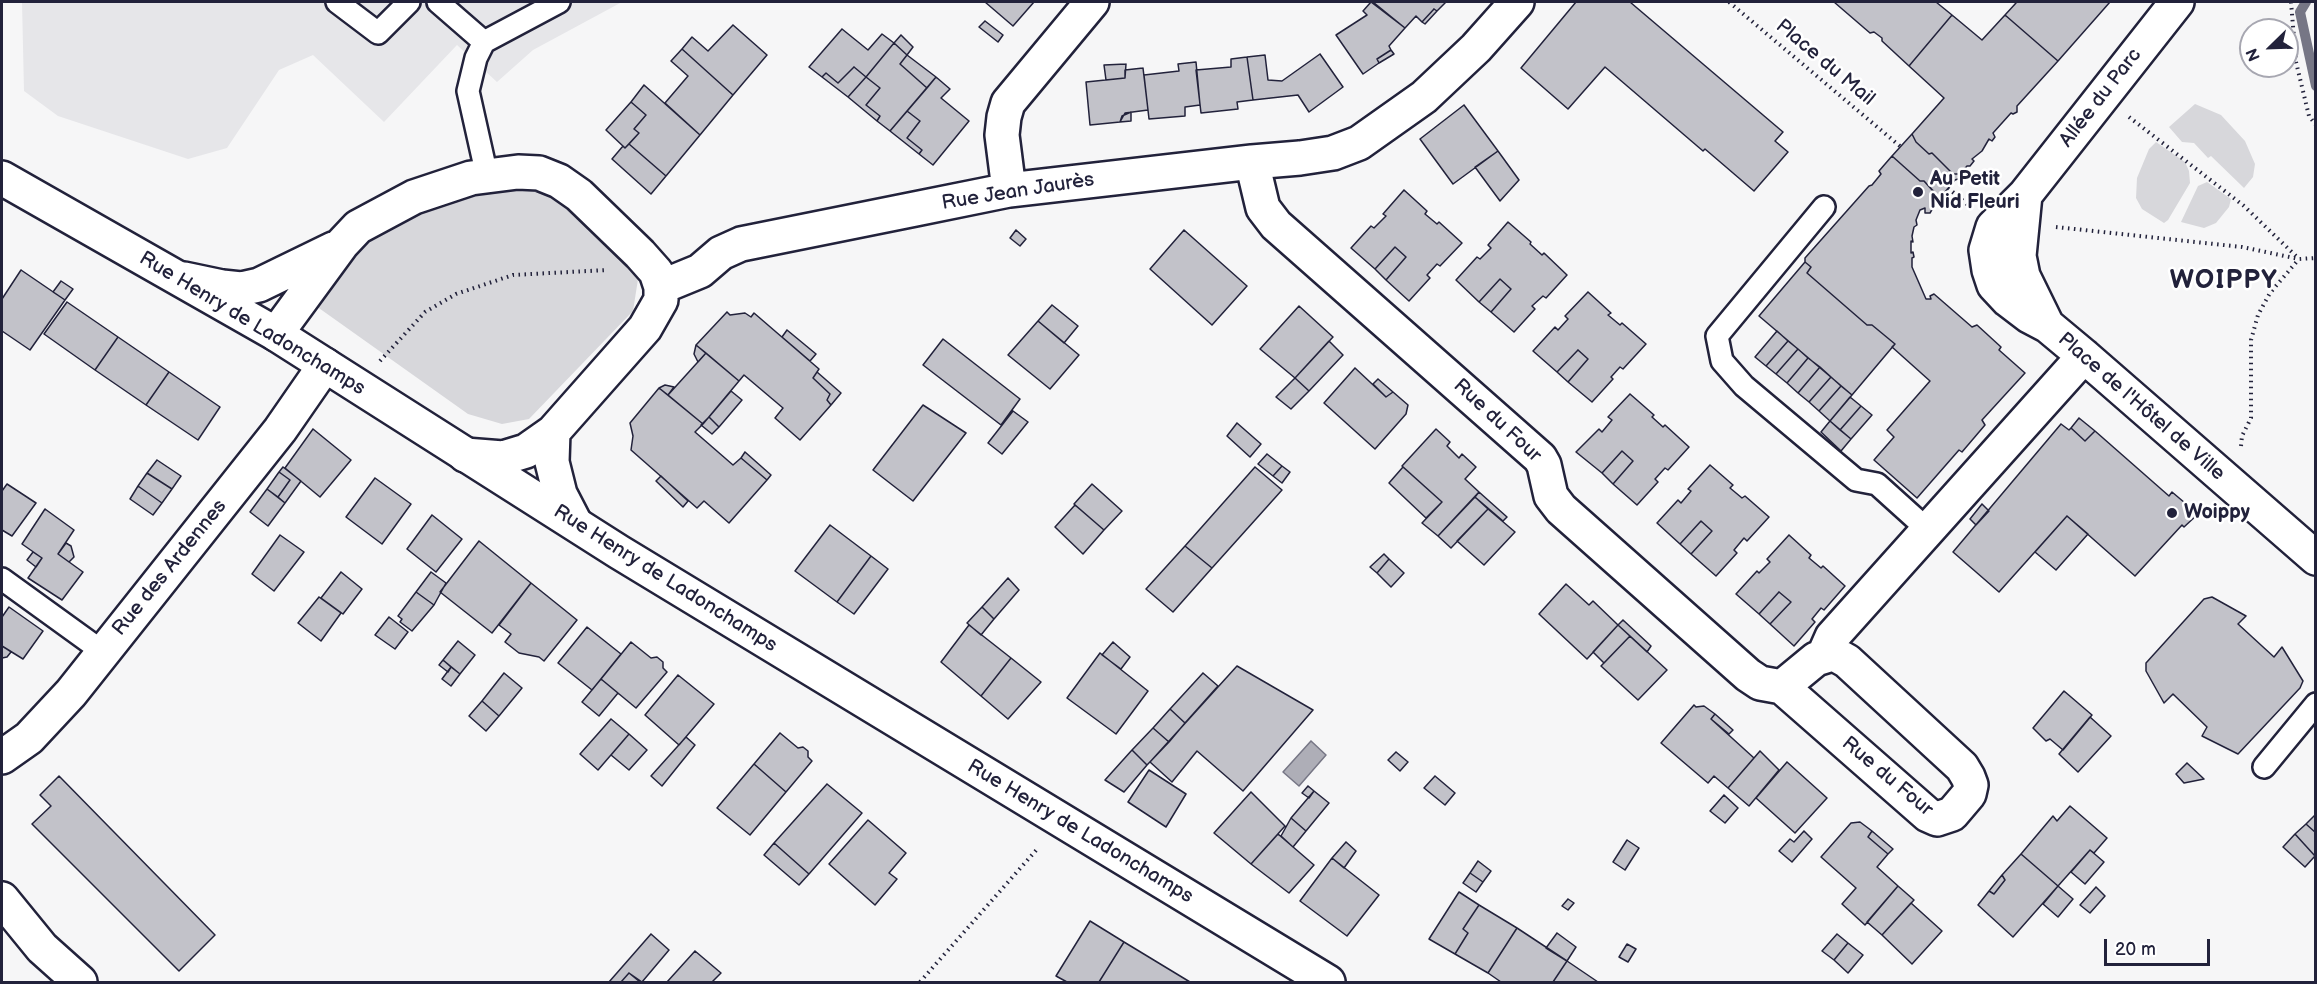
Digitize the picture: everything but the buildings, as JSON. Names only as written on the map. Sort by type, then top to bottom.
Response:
[{"type":"street","points":[[1009,190],[1002,135],[1008,103],[1092,2]]},
{"type":"street","name":"Rue Jean Jaurès","points":[[662,287],[700,271],[721,253],[741,244],[1009,190],[1252,162],[1300,159],[1333,153],[1359,143],[1408,109],[1452,72],[1517,2]]},
{"type":"street","name":"Allée du Parc","points":[[2007,233],[2025,195],[2177,2]]},
{"type":"street","name":"Rue du Four","points":[[1252,162],[1263,208],[1276,225],[1540,458],[1544,465],[1551,496],[1561,509],[1748,675],[1760,683],[1782,687],[1928,815],[1937,819],[1952,814],[1969,794],[1971,785],[1962,767],[1847,661],[1838,656],[1824,655]]},
{"type":"street","points":[[276,334],[342,244],[358,227],[414,197],[471,178],[518,172],[539,173],[559,181],[579,195],[656,272],[662,287],[661,300],[645,328],[553,432],[526,451],[503,458],[465,455]]},
{"type":"street","name":"Rue Henry de Ladonchamps","points":[[2,178],[276,334],[619,552],[1328,982]]},
{"type":"street","name":"Place de l'Hôtel de Ville","points":[[2007,233],[1986,250],[1994,285],[2029,316],[2048,326],[2084,356],[2316,558]]},
{"type":"street","points":[[172,276],[241,289],[273,280],[342,244]]},
{"type":"street","points":[[1782,687],[1809,663],[1824,655],[1832,637],[2084,356]]},
{"type":"street","name":"Rue des Ardennes","points":[[2,758],[29,738],[71,693],[280,430],[325,365]]},
{"type":"street","points":[[553,432],[552,462],[560,494],[575,523]]},
{"type":"street","points":[[2,899],[42,948],[80,982]]},
{"type":"lane","points":[[337,2],[378,33],[409,2]]},
{"type":"lane","points":[[438,2],[484,42]]},
{"type":"lane","points":[[487,176],[468,91],[476,57],[484,42],[559,2]]},
{"type":"lane","points":[[1824,207],[1717,336],[1722,361],[1744,386],[1856,480],[1877,484],[1928,530]]},
{"type":"lane","points":[[2,579],[103,652]]},
{"type":"lane","points":[[2264,767],[2316,704]]},
{"type":"path","name":"Place du Mail","points":[[1729,2],[1901,147]]},
{"type":"path","points":[[2291,2],[2296,62],[2309,116],[2316,125]]},
{"type":"path","points":[[2103,96],[2244,206],[2299,259]]},
{"type":"path","points":[[2007,233],[2042,241],[2051,226],[2242,248],[2299,259],[2316,258]]},
{"type":"path","points":[[362,389],[385,354],[405,332],[425,312],[456,294],[513,275],[612,269],[625,265],[640,254]]},
{"type":"path","points":[[2233,487],[2241,472],[2242,436],[2250,418],[2251,340],[2258,315],[2270,294],[2299,259]]},
{"type":"path","points":[[920,982],[1035,853],[1058,818]]},
{"type":"shaded area","points":[[22,2],[622,2],[533,50],[497,82],[457,45],[384,122],[313,55],[279,70],[227,148],[188,159],[58,116],[24,91]]},
{"type":"shaded area","points":[[2195,104],[2221,115],[2245,141],[2255,164],[2253,177],[2244,188],[2211,156],[2208,158],[2194,143],[2182,142],[2169,127]]},
{"type":"shaded area","points":[[2156,142],[2185,162],[2189,171],[2190,183],[2164,223],[2142,209],[2136,198],[2137,178],[2149,149]]},
{"type":"shaded area","points":[[2207,182],[2231,199],[2229,207],[2216,223],[2204,228],[2181,222],[2198,186]]},
{"type":"shaded area","points":[[478,183],[551,194],[583,213],[639,273],[633,311],[529,419],[502,424],[468,414],[316,306],[342,259],[377,227]]},
{"type":"shaded area","points":[[1311,741],[1326,755],[1299,786],[1283,772]]},
{"type":"waterway","points":[[2306,2],[2300,12],[2316,86]]},
{"type":"place","name":"Au Petit Nid Fleuri","points":[[1918,192]]},
{"type":"place","name":"Woippy","points":[[2172,513]]},
{"type":"district","name":"WOIPPY","points":[[2224,281]]}]
